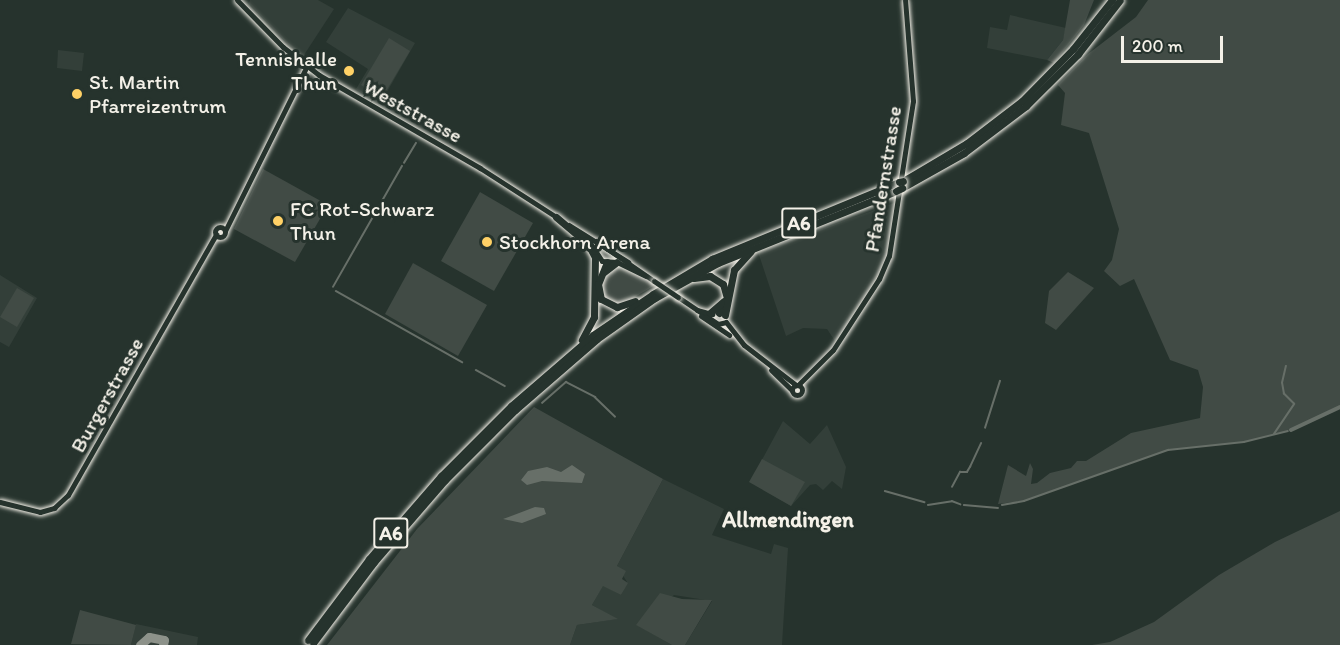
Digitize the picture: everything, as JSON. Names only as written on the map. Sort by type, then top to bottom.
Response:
[{"type":"highway","name":"A6","points":[[1112,0],[1069,54],[1016,106],[960,147],[899,186],[752,241],[668,287],[562,361],[488,429],[423,496],[311,642],[392,539],[482,441],[582,351],[668,287],[718,262],[899,186],[964,153],[1020,111],[1078,54],[1120,0]]},
{"type":"highway","points":[[556,217],[591,249],[601,299],[617,307],[704,276],[719,280],[726,289],[719,318]]},
{"type":"highway","name":"A6","points":[[719,318],[739,261],[787,232]]},
{"type":"highway","points":[[597,278],[608,258]]},
{"type":"highway","points":[[562,361],[591,327],[597,278],[608,258]]},
{"type":"main road","name":"Weststrasse","points":[[237,0],[307,66],[593,239],[608,258],[628,261],[646,276]]},
{"type":"main road","name":"Pfandernstrasse","points":[[797,388],[837,344],[879,279],[889,256],[913,100],[905,0]]},
{"type":"main road","name":"Burgerstrasse","points":[[0,502],[43,512],[66,497],[211,245],[230,219],[307,66]]},
{"type":"main road","name":"Weststrasse","points":[[585,235],[608,258],[654,280],[744,345]]},
{"type":"main road","points":[[593,239],[628,261]]},
{"type":"main road","name":"Weststrasse","points":[[697,310],[719,318],[744,345],[797,388]]},
{"type":"main road","name":"Weststrasse","points":[[719,318],[729,335]]},
{"type":"shaded area","points":[[250,0],[318,0],[334,9],[304,55],[289,45],[249,3]]},
{"type":"shaded area","points":[[1070,0],[1094,0],[1084,25],[1054,63],[1047,60],[1063,40]]},
{"type":"shaded area","points":[[1148,0],[1340,0],[1340,407],[1287,431],[1244,442],[1168,450],[1023,501],[998,504],[1008,465],[1026,476],[1030,463],[1033,469],[1031,484],[1037,483],[1050,473],[1071,468],[1077,461],[1086,461],[1131,433],[1200,418],[1203,387],[1198,370],[1170,360],[1134,279],[1120,286],[1104,271],[1112,260],[1119,229],[1089,133],[1061,125],[1065,93],[1058,85],[1088,54],[1136,17]]},
{"type":"shaded area","points":[[348,8],[415,43],[380,104],[356,89],[368,69],[326,42]]},
{"type":"shaded area","points":[[1010,15],[1066,28],[1063,40],[1047,60],[987,48],[990,27],[1007,30]]},
{"type":"shaded area","points":[[389,38],[410,51],[382,98],[361,85]]},
{"type":"shaded area","points":[[58,50],[84,53],[82,71],[57,68]]},
{"type":"shaded area","name":"FC Rot-Schwarz Thun","points":[[263,169],[328,205],[295,262],[234,229]]},
{"type":"shaded area","name":"Stockhorn Arena","points":[[480,192],[533,223],[494,291],[441,261]]},
{"type":"shaded area","points":[[897,202],[884,269],[837,344],[827,329],[803,328],[786,336],[758,252]]},
{"type":"shaded area","points":[[413,263],[487,305],[458,356],[385,314]]},
{"type":"shaded area","points":[[617,264],[655,285],[630,300],[616,304],[602,296],[600,288],[602,277]]},
{"type":"shaded area","points":[[1068,272],[1094,288],[1056,330],[1045,323],[1049,291]]},
{"type":"shaded area","points":[[0,275],[37,298],[9,347],[0,342]]},
{"type":"shaded area","points":[[17,288],[34,298],[17,327],[0,317]]},
{"type":"shaded area","points":[[534,407],[663,479],[617,566],[626,571],[622,579],[628,583],[621,595],[603,586],[592,605],[618,619],[577,625],[570,645],[327,645],[417,529]]},
{"type":"shaded area","points":[[783,421],[810,444],[827,425],[846,467],[842,489],[832,481],[823,490],[816,484],[810,485],[791,506],[750,482]]},
{"type":"shaded area","points":[[762,459],[805,482],[791,506],[749,482]]},
{"type":"shaded area","points":[[572,465],[585,474],[582,483],[542,481],[527,485],[521,480],[528,471],[547,467],[561,472]]},
{"type":"shaded area","points":[[663,479],[724,509],[712,535],[771,554],[774,544],[788,548],[782,645],[685,645],[712,601],[674,595],[637,625],[672,645],[570,645],[577,625],[616,619],[592,605],[603,585],[621,595],[627,582],[617,566]]},
{"type":"shaded area","points":[[535,507],[544,508],[546,514],[522,523],[503,519]]},
{"type":"shaded area","points":[[1340,511],[1340,645],[1092,645],[1110,642],[1154,622],[1219,575],[1275,542]]},
{"type":"shaded area","points":[[660,593],[682,599],[712,600],[685,645],[672,645],[636,625]]},
{"type":"shaded area","points":[[80,610],[136,625],[131,645],[71,644]]},
{"type":"shaded area","points":[[136,624],[198,637],[197,645],[131,645]]},
{"type":"waterway","points":[[404,163],[416,143]]},
{"type":"waterway","points":[[333,287],[402,166]]},
{"type":"waterway","points":[[336,291],[462,362]]},
{"type":"waterway","points":[[1274,434],[1294,404],[1284,394],[1282,383],[1286,366]]},
{"type":"waterway","points":[[476,370],[505,386]]},
{"type":"waterway","points":[[985,428],[1000,381]]},
{"type":"waterway","points":[[542,403],[566,382],[595,397],[615,416]]},
{"type":"waterway","points":[[1291,430],[1340,407]]},
{"type":"waterway","points":[[1002,505],[1024,501],[1168,450],[1244,442],[1288,431]]},
{"type":"waterway","points":[[952,487],[960,472],[967,472],[981,443]]},
{"type":"waterway","points":[[885,491],[924,502]]},
{"type":"waterway","points":[[928,505],[952,501],[960,504]]},
{"type":"waterway","points":[[964,505],[998,508]]},
{"type":"taxiway","points":[[140,645],[149,637],[164,640],[163,645]]},
{"type":"place","name":"Tennishalle Thun","points":[[349,71]]},
{"type":"place","name":"St. Martin Pfarreizentrum","points":[[77,94]]},
{"type":"place","name":"FC Rot-Schwarz Thun","points":[[278,221]]},
{"type":"place","name":"Stockhorn Arena","points":[[487,242]]},
{"type":"district","name":"Allmendingen","points":[[788,520]]}]
